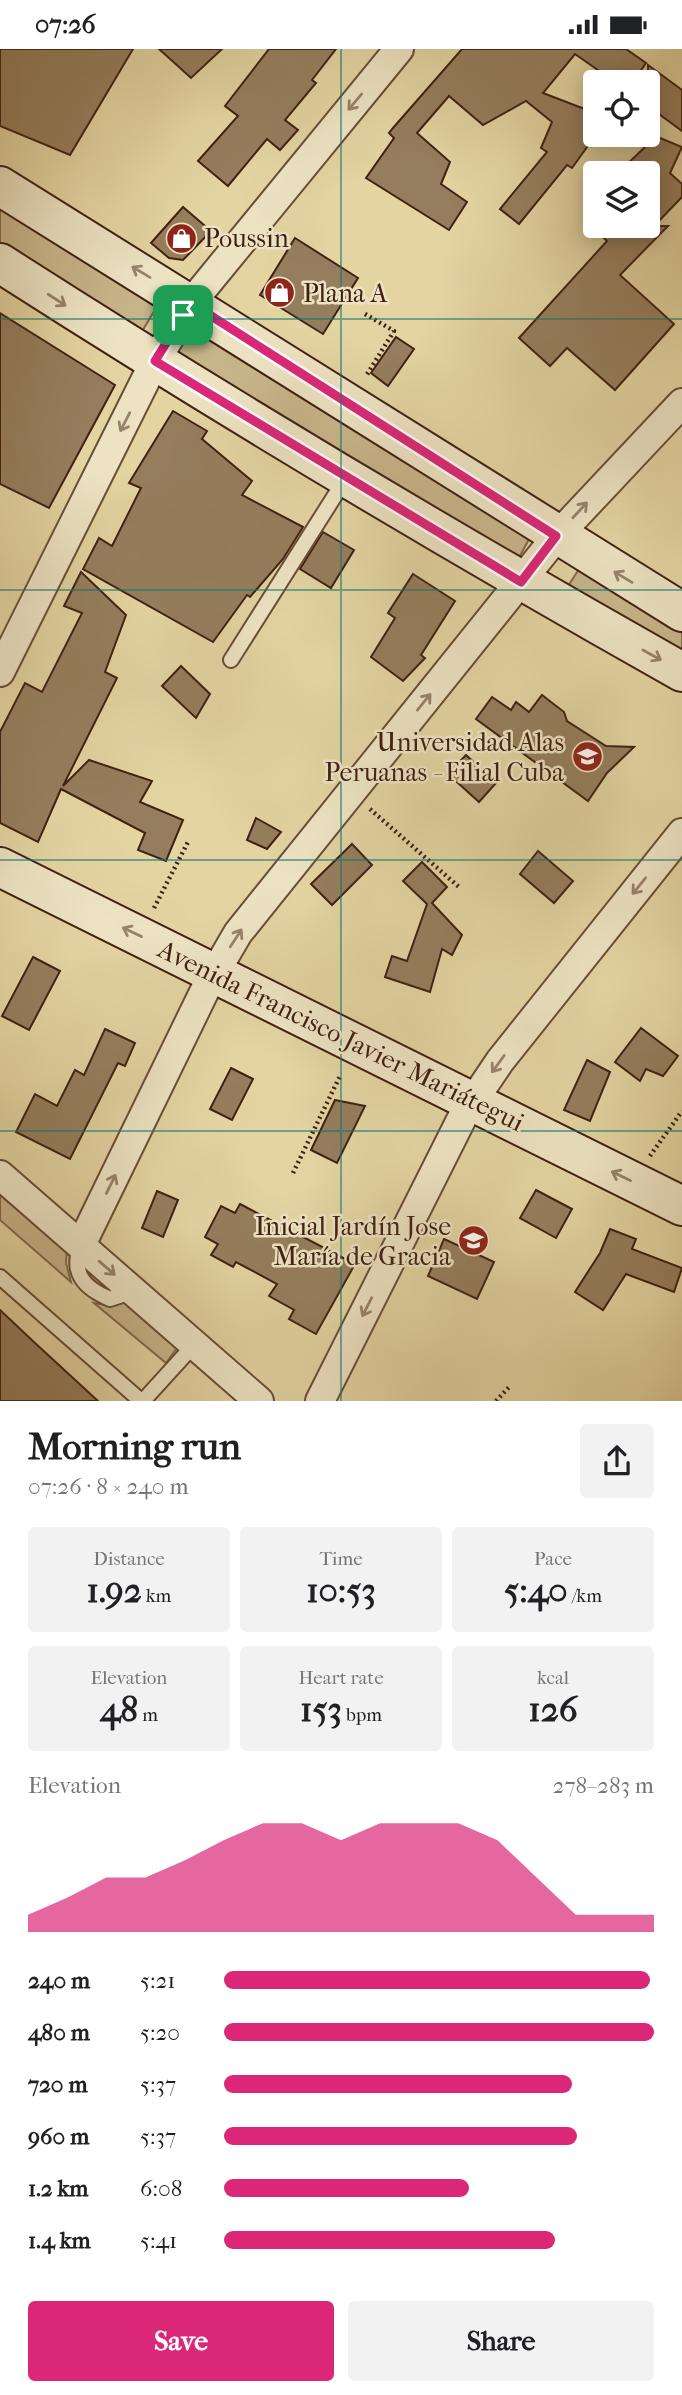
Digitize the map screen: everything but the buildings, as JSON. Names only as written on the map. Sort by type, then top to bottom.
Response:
[{"type":"main road","points":[[0,185],[350,403],[556,536],[682,612]]},
{"type":"main road","points":[[0,263],[155,361],[521,582],[682,672]]},
{"type":"main road","name":"Avenida Francisco Javier Mariátegui","points":[[0,867],[682,1206]]},
{"type":"street","points":[[0,673],[155,361],[191,303],[399,49]]},
{"type":"street","points":[[81,1245],[215,973],[238,933],[556,536],[682,403]]},
{"type":"street","points":[[320,1401],[472,1102],[500,1061],[682,833]]},
{"type":"street","points":[[0,1175],[259,1401]]},
{"type":"lane","points":[[230,660],[347,477]]},
{"type":"lane","points":[[0,1277],[142,1401],[193,1346]]},
{"type":"path","points":[[350,403],[394,331],[365,314]]},
{"type":"path","points":[[352,792],[459,887]]},
{"type":"path","points":[[140,936],[189,840]]},
{"type":"path","points":[[293,1173],[356,1044]]},
{"type":"path","points":[[632,1181],[682,1111]]},
{"type":"path","points":[[496,1401],[509,1387]]},
{"type":"shaded area","points":[[0,199],[162,298],[141,333],[0,246]]},
{"type":"shaded area","points":[[201,323],[527,529],[528,541],[516,563],[172,352],[189,328]]},
{"type":"shaded area","points":[[581,566],[682,630],[682,659],[568,586]]},
{"type":"shaded area","points":[[0,1192],[67,1249],[66,1263],[71,1282],[0,1220]]},
{"type":"shaded area","points":[[124,1301],[177,1348],[166,1363],[94,1303],[112,1306]]},
{"type":"place","name":"Poussin","points":[[181,238]]},
{"type":"place","name":"Plana A","points":[[280,293]]},
{"type":"place","name":"Universidad Alas Peruanas - Filial Cuba","points":[[587,757]]},
{"type":"place","name":"Inicial Jardín Jose María de Gracia","points":[[474,1241]]},
{"type":"route","points":[[191,303],[556,536],[521,582],[155,361],[183,315],[191,303]]}]
